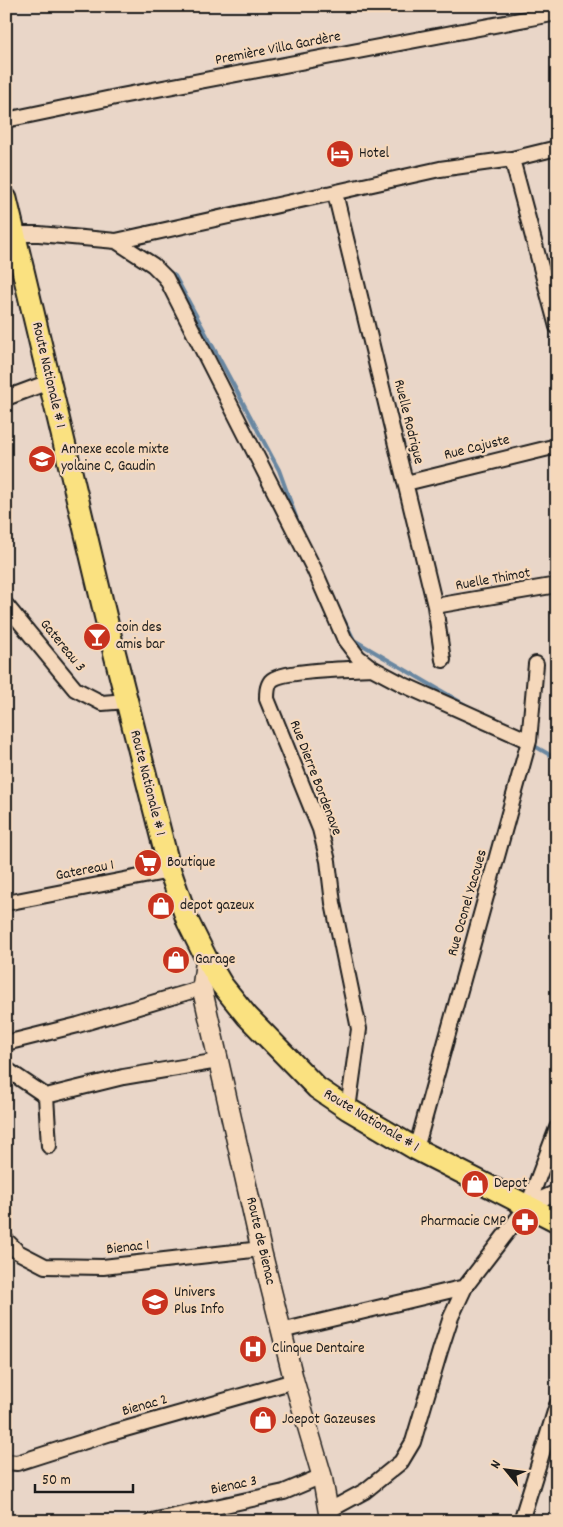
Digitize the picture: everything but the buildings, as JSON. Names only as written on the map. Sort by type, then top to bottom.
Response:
[{"type":"main road","name":"Route Nationale # 1","points":[[6,199],[11,234],[170,871],[188,922],[206,958],[222,985],[247,1016],[318,1088],[348,1109],[416,1149],[557,1221]]},
{"type":"main road","name":"Route de Bienac","points":[[206,958],[202,988],[218,1061],[281,1331],[322,1476],[329,1516]]},
{"type":"street","name":"Première Villa Gardère","points":[[6,120],[140,92],[557,13]]},
{"type":"street","points":[[11,234],[116,241],[440,169],[512,158],[557,148]]},
{"type":"street","points":[[512,158],[557,327]]},
{"type":"street","name":"Ruelle Rodrigue","points":[[335,193],[406,483],[434,606],[443,660]]},
{"type":"street","points":[[116,241],[153,265],[166,278],[314,570],[345,640],[358,656],[372,668],[404,685],[529,741]]},
{"type":"street","points":[[6,398],[49,382]]},
{"type":"street","name":"Rue Cajuste","points":[[406,483],[557,446]]},
{"type":"street","name":"Ruelle Thimot","points":[[434,606],[557,585]]},
{"type":"street","name":"Gatereau 3","points":[[6,605],[47,652],[75,689],[102,703],[127,700]]},
{"type":"street","name":"Rue Oconel Yacoues","points":[[416,1149],[529,741],[536,664]]},
{"type":"street","name":"Rue Dierre Bordenave","points":[[348,1109],[359,1029],[355,1001],[333,903],[328,861],[320,829],[267,699],[266,690],[271,681],[285,674],[372,668]]},
{"type":"street","name":"Gatereau 1","points":[[6,903],[170,871]]},
{"type":"street","points":[[6,1043],[78,1025],[202,988]]},
{"type":"street","points":[[6,1069],[46,1096],[123,1077],[218,1061]]},
{"type":"street","points":[[46,1096],[49,1146]]},
{"type":"street","points":[[329,1516],[365,1491],[401,1462],[413,1442],[442,1342],[465,1287],[528,1205],[557,1128]]},
{"type":"street","points":[[528,1205],[557,1192]]},
{"type":"street","name":"Bienac 1","points":[[6,1240],[18,1252],[45,1266],[103,1267],[261,1249]]},
{"type":"street","points":[[281,1331],[465,1287]]},
{"type":"street","name":"Bienac 2","points":[[6,1462],[17,1463],[111,1432],[294,1381]]},
{"type":"street","points":[[522,1521],[557,1405]]},
{"type":"street","name":"Bienac 3","points":[[152,1521],[284,1492],[322,1476]]},
{"type":"waterway","points":[[166,269],[175,276],[279,470],[300,528]]},
{"type":"waterway","points":[[343,618],[354,640],[469,707]]},
{"type":"waterway","points":[[531,744],[557,759]]},
{"type":"place","name":"Hotel","points":[[340,154]]},
{"type":"place","name":"Annexe ecole mixte yolaine C, Gaudin","points":[[42,459]]},
{"type":"place","name":"coin des amis bar","points":[[97,637]]},
{"type":"place","name":"Boutique","points":[[148,863]]},
{"type":"place","name":"depot gazeux","points":[[161,906]]},
{"type":"place","name":"Garage","points":[[176,960]]},
{"type":"place","name":"Depot","points":[[475,1184]]},
{"type":"place","name":"Pharmacie CMP","points":[[525,1222]]},
{"type":"place","name":"Univers Plus Info","points":[[155,1302]]},
{"type":"place","name":"Clinque Dentaire","points":[[253,1349]]},
{"type":"place","name":"Joepot Gazeuses","points":[[263,1420]]}]
